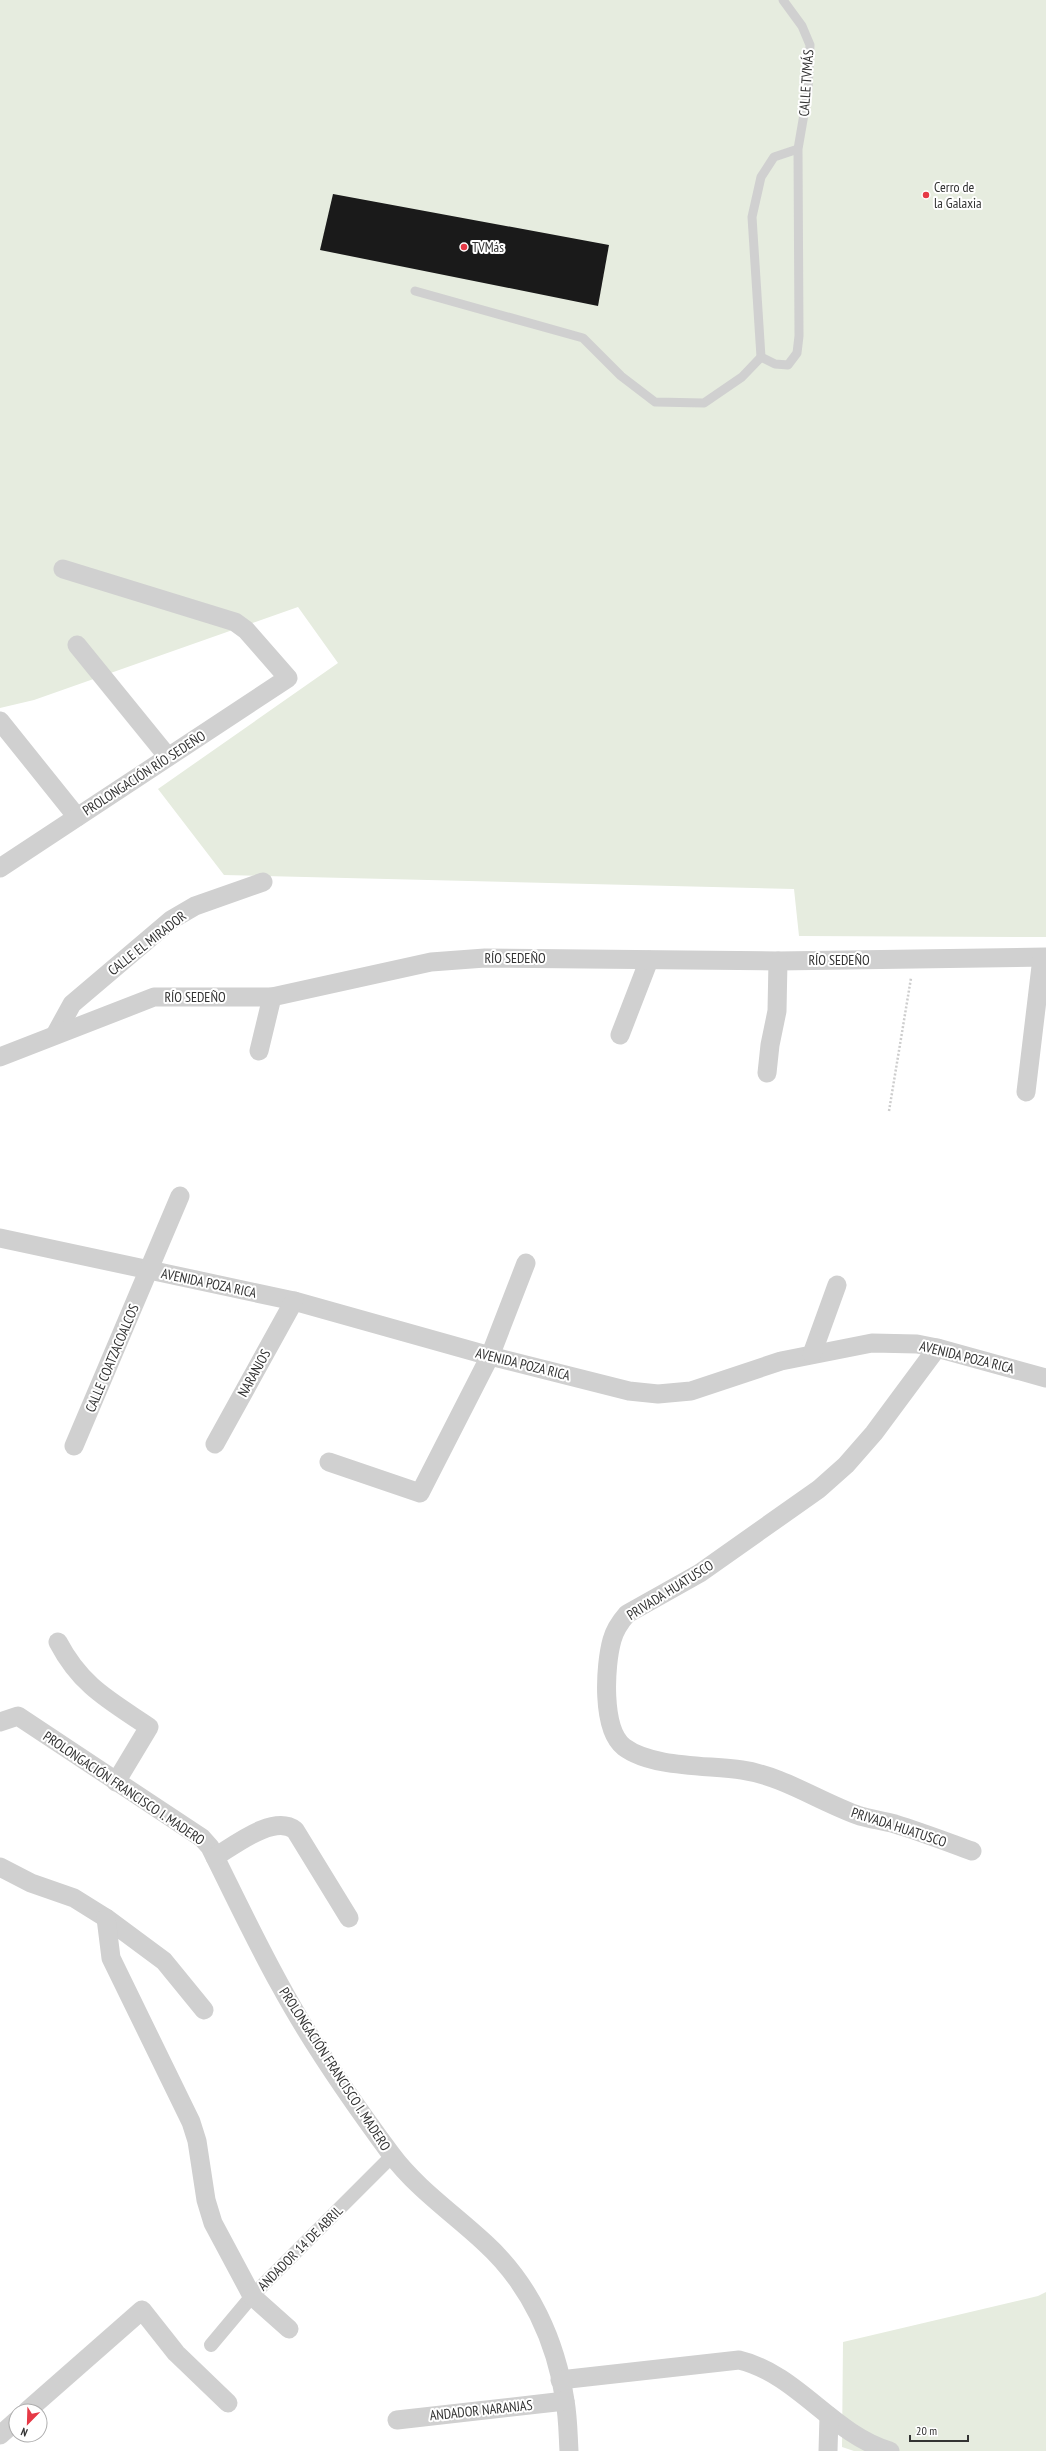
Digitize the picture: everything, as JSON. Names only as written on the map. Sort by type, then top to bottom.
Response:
[{"type":"street","name":"PROLONGACIÓN RÍO SEDEÑO","points":[[0,868],[288,678],[246,630],[235,622],[63,570]]},
{"type":"street","points":[[77,645],[168,758]]},
{"type":"street","points":[[0,721],[77,817]]},
{"type":"street","name":"CALLE EL MIRADOR","points":[[55,1035],[72,1004],[172,920],[195,906],[263,882]]},
{"type":"street","points":[[1026,1092],[1044,958]]},
{"type":"street","name":"RÍO SEDEÑO","points":[[0,1057],[154,997],[272,997],[431,962],[457,959],[778,961],[1044,958]]},
{"type":"street","points":[[620,1035],[649,960]]},
{"type":"street","points":[[767,1073],[777,1011],[778,961]]},
{"type":"street","points":[[259,1051],[272,997]]},
{"type":"street","name":"CALLE COATZACOALCOS","points":[[74,1446],[150,1270],[180,1196]]},
{"type":"street","name":"AVENIDA POZA RICA","points":[[0,1238],[294,1301],[490,1356],[628,1391],[658,1394],[691,1391],[781,1362],[812,1354],[872,1343],[917,1344],[938,1348],[1046,1378]]},
{"type":"street","points":[[329,1462],[420,1493],[490,1356],[526,1263]]},
{"type":"street","points":[[812,1354],[837,1285]]},
{"type":"street","name":"NARANJOS","points":[[215,1444],[294,1301]]},
{"type":"street","name":"PRIVADA HUATUSCO","points":[[938,1348],[874,1433],[846,1465],[819,1489],[700,1573],[627,1614],[618,1624],[612,1640],[606,1674],[608,1706],[613,1731],[623,1746],[637,1755],[654,1759],[744,1770],[764,1776],[860,1816],[896,1825],[972,1851]]},
{"type":"street","points":[[58,1642],[68,1662],[81,1678],[96,1692],[150,1727],[116,1782]]},
{"type":"street","name":"PROLONGACIÓN FRANCISCO I. MADERO","points":[[0,1722],[18,1716],[202,1838],[210,1847],[280,1985],[320,2051],[392,2156],[509,2266],[528,2294],[544,2325],[560,2380],[565,2401],[569,2451]]},
{"type":"street","points":[[215,1857],[268,1827],[280,1824],[288,1825],[295,1830],[349,1918]]},
{"type":"street","points":[[0,1867],[31,1883],[74,1898],[106,1918],[164,1961],[204,2010]]},
{"type":"street","points":[[106,1918],[112,1958],[192,2122],[197,2141],[206,2200],[213,2223],[252,2296],[289,2329]]},
{"type":"street","name":"ANDADOR 14 DE ABRIL","points":[[212,2345],[252,2296],[392,2156]]},
{"type":"street","points":[[36,2403],[142,2310],[176,2353],[228,2403]]},
{"type":"street","points":[[560,2380],[739,2360],[757,2364],[776,2374],[829,2416],[862,2439],[890,2451]]},
{"type":"street","name":"ANDADOR NARANJAS","points":[[397,2420],[565,2401]]},
{"type":"street","points":[[828,2451],[829,2416]]},
{"type":"street","points":[[0,2435],[8,2428]]},
{"type":"lane","name":"CALLE TVMÁS","points":[[761,357],[775,364],[788,365],[797,353],[799,336],[798,149],[808,91],[810,45],[802,26],[783,0]]},
{"type":"lane","points":[[415,291],[583,338],[621,376],[655,402],[704,403],[742,377],[761,357],[752,217],[760,177],[774,157],[798,149]]},
{"type":"path","points":[[889,1111],[914,960]]},
{"type":"shaded area","points":[[0,0],[1046,0],[1046,937],[799,936],[794,889],[224,875],[158,789],[338,663],[298,607],[34,700],[0,708]]},
{"type":"shaded area","points":[[1046,2292],[1046,2451],[854,2451],[842,2447],[843,2342],[1038,2296]]},
{"type":"building","name":"TVMás","points":[[333,194],[609,245],[598,306],[320,250]]},
{"type":"place","name":"Cerro de la Galaxia","points":[[926,195]]},
{"type":"place","name":"TVMás","points":[[464,247]]}]
